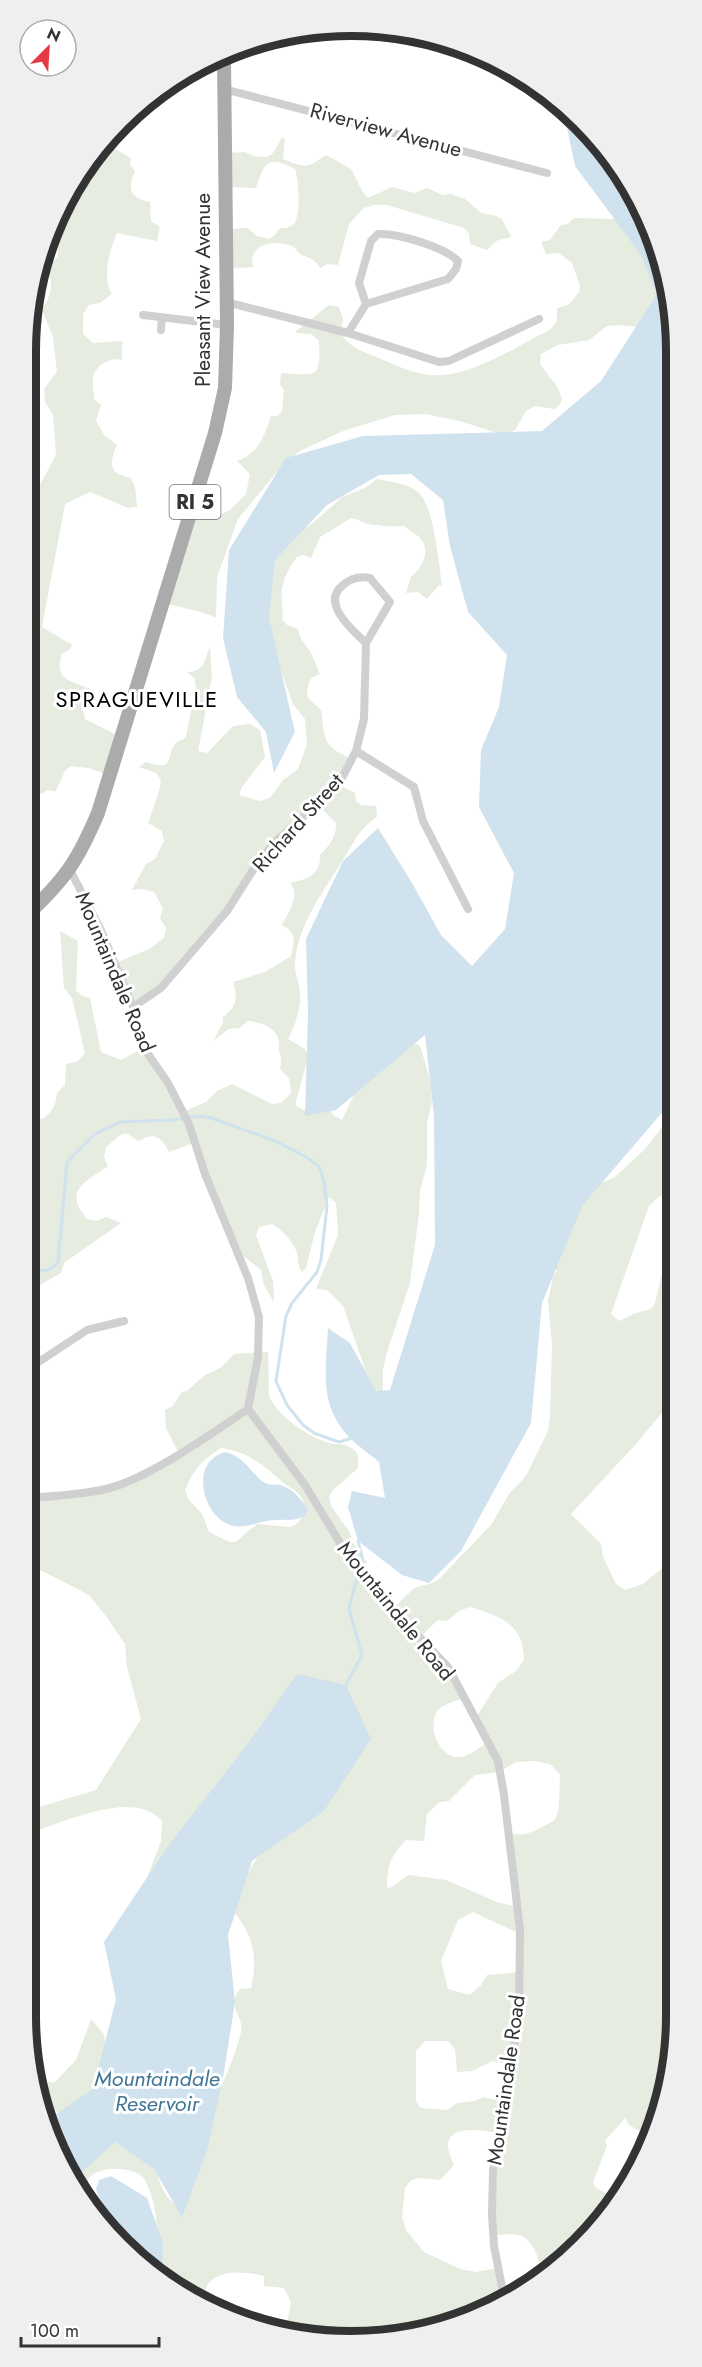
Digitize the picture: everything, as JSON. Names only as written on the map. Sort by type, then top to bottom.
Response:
[{"type":"main road","name":"Pleasant View Avenue","points":[[36,906],[70,870],[85,844],[111,775],[215,433],[225,388],[228,325],[224,63]]},
{"type":"street","name":"Riverview Avenue","points":[[224,89],[547,173]]},
{"type":"street","points":[[348,333],[366,304],[448,279],[456,269],[458,261],[450,253],[390,233],[378,234],[372,241],[359,283],[366,304]]},
{"type":"street","points":[[226,302],[348,333],[439,362],[449,361],[539,319]]},
{"type":"street","points":[[142,315],[228,325]]},
{"type":"street","points":[[160,330],[162,318]]},
{"type":"street","name":"Richard Street","points":[[133,1007],[161,988],[227,911],[273,844],[323,799],[342,778],[356,751],[364,719],[366,643],[390,602],[370,578],[354,578],[337,590],[336,605],[338,613],[366,643]]},
{"type":"street","points":[[356,751],[414,787],[423,821],[468,909]]},
{"type":"street","name":"Mountaindale Road","points":[[70,870],[100,928],[133,1007],[146,1051],[168,1083],[189,1124],[206,1174],[248,1278],[259,1317],[258,1357],[248,1409],[305,1485],[346,1553],[379,1594],[448,1667],[498,1761],[510,1837],[520,1930],[519,2017],[493,2170],[494,2246],[503,2292]]},
{"type":"street","points":[[36,1364],[87,1330],[124,1321]]},
{"type":"street","points":[[36,1497],[108,1488],[143,1474],[215,1432],[248,1409]]},
{"type":"shaded area","points":[[150,108],[144,117],[133,123]]},
{"type":"shaded area","points":[[282,137],[285,139],[283,159],[306,166],[326,155],[351,169],[368,198],[392,187],[414,193],[427,188],[443,195],[451,194],[465,199],[481,213],[502,219],[511,237],[496,241],[487,250],[470,244],[469,234],[464,228],[387,205],[374,205],[364,208],[349,224],[338,265],[327,264],[320,268],[292,246],[277,243],[258,248],[252,259],[253,267],[227,269],[226,229],[248,228],[257,236],[269,239],[280,228],[294,224],[298,213],[299,197],[295,169],[278,162],[268,163],[265,166],[256,188],[226,187],[225,153],[245,152],[254,156],[267,157],[273,153]]},
{"type":"shaded area","points":[[113,144],[115,149],[131,158],[130,165],[135,171],[131,183],[132,192],[138,198],[150,202],[151,221],[160,227],[157,241],[117,233],[109,255],[107,272],[112,294],[100,303],[89,305],[83,314],[83,334],[93,343],[122,341],[122,360],[117,359],[104,363],[94,374],[94,399],[101,405],[96,420],[104,435],[117,445],[112,467],[118,474],[131,478],[135,487],[137,507],[128,508],[90,492],[65,504],[42,627],[72,645],[62,654],[60,669],[66,678],[91,689],[83,710],[85,719],[121,737],[109,775],[88,768],[71,766],[65,771],[56,791],[47,790],[42,794],[36,791],[36,513],[40,509],[36,492],[56,455],[53,415],[45,402],[44,389],[57,372],[53,337],[42,310],[51,289],[47,270],[58,257],[58,237],[78,193]]},
{"type":"shaded area","points":[[574,218],[621,219],[656,276],[658,307],[638,327],[607,326],[589,340],[558,345],[541,354],[540,364],[558,388],[562,400],[559,406],[554,409],[535,406],[526,411],[515,430],[503,435],[463,422],[426,414],[395,415],[343,431],[300,451],[286,461],[238,519],[217,577],[216,618],[164,603],[190,513],[213,518],[230,510],[246,494],[250,474],[237,461],[256,449],[271,416],[277,416],[282,412],[284,390],[280,385],[281,373],[309,374],[317,369],[319,341],[311,334],[296,333],[296,331],[329,305],[339,307],[343,319],[341,334],[349,343],[418,373],[445,375],[461,372],[493,360],[551,329],[557,321],[557,308],[568,305],[579,292],[580,286],[572,263],[559,253],[546,254],[541,242],[550,240],[561,225],[568,224]]},
{"type":"shaded area","points":[[377,479],[409,487],[424,499],[435,536],[442,586],[439,585],[427,599],[418,592],[406,593],[411,577],[421,566],[425,557],[422,540],[404,526],[369,524],[351,518],[320,537],[311,558],[304,555],[297,557],[286,576],[281,597],[282,619],[287,625],[298,629],[320,674],[310,680],[307,697],[321,710],[325,735],[330,745],[351,759],[337,784],[355,793],[356,801],[361,805],[376,806],[377,817],[361,831],[319,898],[305,925],[296,953],[295,968],[300,993],[299,1006],[288,1039],[305,1049],[308,1057],[295,1105],[308,1112],[330,1107],[333,1115],[342,1120],[375,1050],[395,1035],[420,1046],[430,1079],[432,1102],[427,1123],[427,1165],[420,1191],[410,1283],[387,1352],[383,1369],[383,1388],[379,1398],[369,1388],[363,1363],[343,1306],[327,1290],[316,1289],[338,1235],[336,1203],[329,1197],[315,1232],[306,1268],[302,1272],[293,1244],[287,1236],[272,1224],[259,1227],[256,1235],[273,1281],[274,1302],[264,1285],[261,1270],[242,1255],[194,1143],[169,1152],[163,1142],[156,1137],[138,1141],[128,1134],[122,1134],[106,1147],[104,1157],[108,1166],[82,1185],[76,1196],[77,1202],[87,1219],[97,1221],[106,1217],[121,1223],[64,1263],[61,1273],[36,1287],[36,1118],[43,1119],[55,1105],[57,1093],[65,1085],[66,1064],[78,1061],[85,1053],[72,998],[64,988],[60,931],[78,941],[76,990],[82,996],[90,998],[101,1052],[121,1060],[145,1047],[185,1111],[206,1102],[217,1091],[232,1084],[272,1104],[281,1103],[291,1093],[289,1078],[280,1069],[279,1041],[271,1029],[248,1021],[240,1028],[229,1029],[213,1041],[223,1023],[223,1017],[234,1005],[236,992],[233,982],[265,972],[291,956],[294,938],[291,932],[282,925],[294,899],[290,883],[307,878],[315,872],[320,862],[320,855],[334,836],[336,823],[317,804],[286,832],[228,909],[164,984],[134,1005],[116,963],[149,949],[164,938],[166,928],[160,918],[163,908],[154,892],[142,889],[132,890],[146,864],[155,859],[164,841],[162,831],[148,823],[161,780],[156,773],[139,767],[146,762],[156,765],[166,764],[173,747],[186,737],[196,685],[194,678],[187,672],[201,667],[210,647],[212,676],[198,751],[207,753],[233,726],[250,724],[260,730],[265,757],[242,787],[239,795],[259,801],[270,798],[283,780],[298,769],[307,744],[305,719],[293,704],[275,654],[266,602],[274,557],[300,531],[313,523],[342,497],[365,488]]},
{"type":"shaded area","points":[[666,1122],[666,1190],[649,1206],[611,1314],[619,1321],[651,1309],[655,1303],[666,1256],[666,1408],[571,1514],[601,1544],[603,1557],[616,1584],[625,1590],[643,1584],[666,1565],[666,2016],[663,2057],[655,2098],[643,2133],[629,2125],[625,2118],[605,2141],[607,2146],[593,2182],[596,2188],[610,2195],[574,2239],[540,2268],[534,2248],[524,2237],[516,2234],[494,2234],[499,2133],[468,2130],[454,2134],[448,2146],[454,2165],[440,2180],[420,2178],[411,2180],[405,2188],[402,2217],[406,2230],[424,2252],[460,2269],[476,2272],[498,2268],[504,2291],[472,2307],[412,2325],[351,2331],[287,2324],[291,2302],[284,2288],[264,2286],[264,2276],[237,2272],[216,2277],[208,2285],[204,2295],[159,2266],[153,2200],[144,2179],[139,2174],[122,2169],[102,2170],[89,2178],[87,2188],[71,2160],[92,2142],[128,2140],[156,2165],[163,2189],[169,2199],[179,2206],[194,2148],[230,2066],[241,2032],[234,2001],[240,1989],[251,1988],[254,1957],[246,1929],[233,1911],[245,1877],[262,1850],[142,1891],[161,1841],[162,1821],[149,1811],[133,1807],[96,1811],[36,1830],[36,1808],[96,1790],[141,1719],[127,1667],[125,1644],[106,1616],[89,1595],[36,1570],[36,1496],[90,1490],[146,1472],[178,1452],[166,1428],[165,1410],[173,1406],[181,1393],[205,1375],[222,1367],[234,1354],[268,1352],[269,1395],[280,1412],[313,1436],[329,1443],[349,1447],[358,1454],[358,1468],[332,1491],[329,1496],[331,1506],[367,1562],[362,1568],[395,1607],[414,1588],[439,1579],[491,1525],[509,1494],[526,1476],[548,1431],[550,1417],[552,1345],[548,1301],[553,1276],[557,1271],[554,1268],[587,1189],[615,1177],[645,1149]],"holes":[[[221,1448],[246,1455],[298,1493],[304,1508],[299,1522],[289,1527],[258,1524],[233,1542],[209,1532],[202,1514],[189,1500],[185,1490],[195,1471]],[[470,1607],[508,1623],[520,1638],[524,1660],[516,1671],[498,1683],[477,1716],[487,1743],[469,1754],[458,1757],[444,1751],[439,1745],[434,1722],[439,1709],[465,1698],[422,1635],[438,1620],[447,1621],[459,1611]],[[534,1761],[550,1764],[560,1774],[559,1808],[555,1820],[529,1833],[512,1834],[517,1907],[497,1902],[446,1880],[409,1875],[388,1889],[388,1873],[393,1856],[406,1840],[424,1841],[427,1814],[440,1802],[449,1801],[475,1775],[499,1772],[516,1762]],[[473,1912],[520,1934],[520,1972],[487,1975],[481,1985],[470,1995],[448,1989],[441,1961],[458,1920]],[[425,2041],[448,2041],[455,2049],[457,2072],[472,2071],[492,2061],[510,2065],[504,2102],[484,2097],[475,2101],[457,2103],[448,2110],[421,2108],[416,2102],[416,2051]]]},
{"type":"shaded area","points":[[91,2019],[104,2034],[107,2058],[101,2083],[72,2119],[51,2109],[43,2082],[55,2082],[76,2060]]},
{"type":"water","points":[[565,120],[601,159],[634,212],[655,269],[665,330],[666,1108],[582,1206],[542,1303],[531,1423],[461,1551],[429,1583],[402,1575],[358,1541],[348,1507],[352,1491],[385,1498],[379,1462],[353,1441],[340,1425],[328,1400],[326,1386],[328,1328],[350,1343],[376,1391],[390,1390],[435,1245],[434,1116],[425,1035],[336,1110],[305,1116],[308,1013],[306,939],[343,861],[378,828],[441,935],[472,966],[505,929],[514,873],[479,807],[481,750],[499,707],[507,655],[468,612],[450,546],[443,500],[411,474],[379,475],[327,505],[275,560],[269,618],[295,732],[274,773],[266,732],[237,697],[223,638],[229,550],[286,458],[363,436],[542,431],[601,381],[657,294],[641,255],[575,166]]},
{"type":"water","points":[[226,1452],[242,1461],[264,1483],[280,1485],[293,1492],[308,1510],[305,1516],[293,1520],[239,1526],[228,1524],[219,1518],[211,1509],[206,1498],[203,1487],[204,1475],[207,1465],[215,1457]]},
{"type":"water","name":"Mountaindale Reservoir","points":[[297,1674],[346,1685],[371,1739],[324,1811],[252,1861],[228,1935],[235,2002],[223,2078],[207,2151],[182,2217],[154,2169],[115,2142],[79,2175],[53,2116],[93,2089],[116,1999],[104,1942],[168,1846],[247,1745]]},
{"type":"water","points":[[111,2176],[147,2198],[163,2243],[162,2268],[128,2239],[102,2209],[96,2189],[99,2180]]},
{"type":"waterway","points":[[36,1271],[48,1270],[58,1263],[67,1162],[95,1134],[120,1122],[173,1120],[198,1116],[211,1118],[273,1140],[308,1158],[319,1167],[324,1181],[327,1206],[321,1260],[317,1272],[292,1303],[286,1316],[276,1381],[287,1405],[303,1425],[314,1433],[339,1442],[352,1438]]},
{"type":"waterway","points":[[346,1685],[362,1655],[349,1609],[362,1557],[358,1541]]},
{"type":"district","name":"SPRAGUEVILLE","points":[[137,699]]}]
